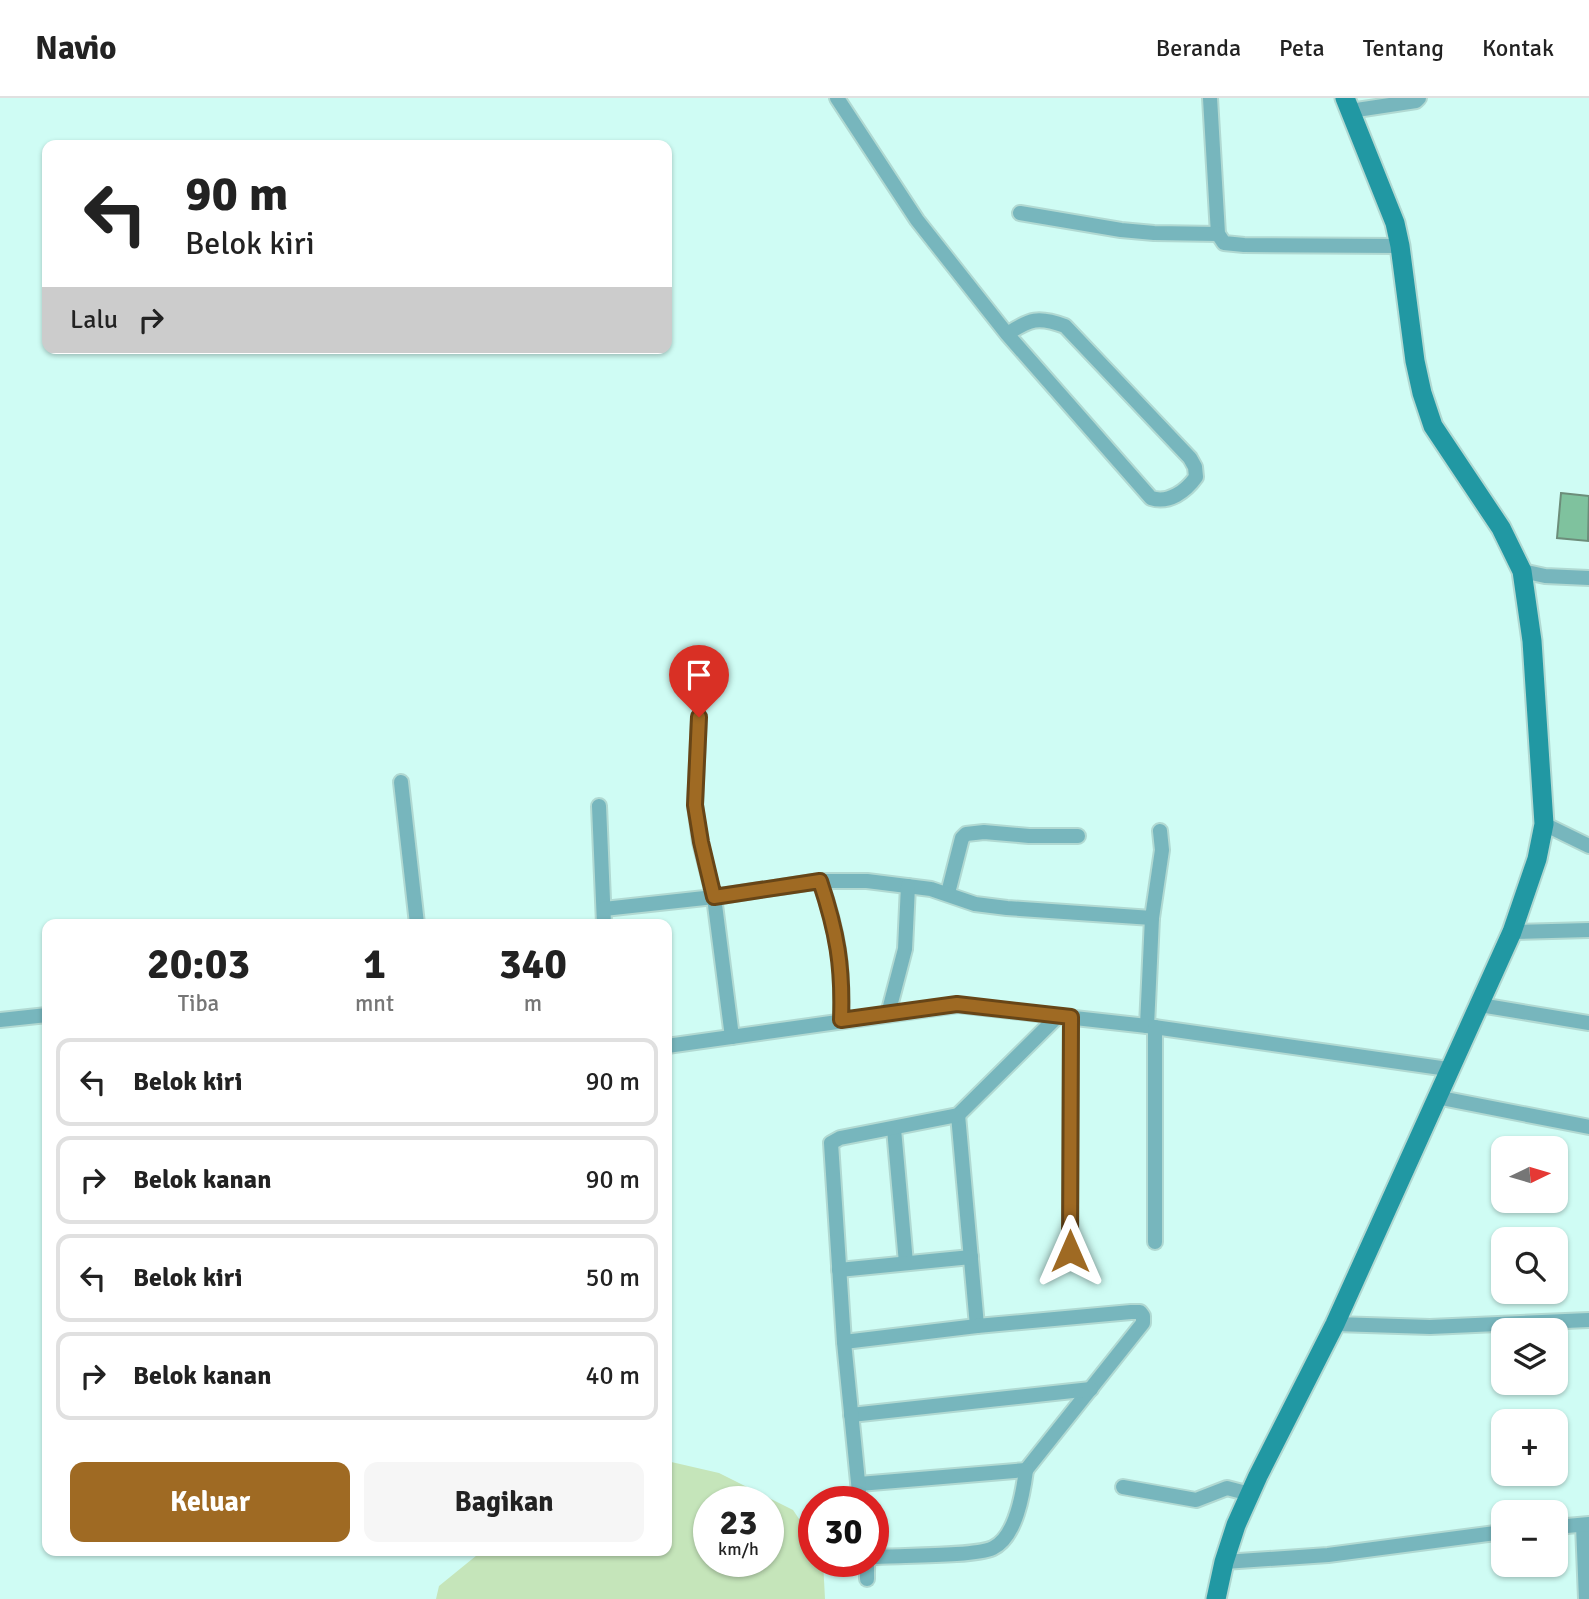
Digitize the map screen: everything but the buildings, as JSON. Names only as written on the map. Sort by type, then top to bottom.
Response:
[{"type":"street","points":[[836,98],[917,220],[1007,334],[1151,498],[1166,500],[1188,488],[1196,477],[1190,458],[1065,326],[1047,319],[1036,319],[1007,334]]},
{"type":"street","points":[[1210,98],[1218,234],[1224,243],[1400,246]]},
{"type":"street","points":[[1216,1599],[1236,1525],[1335,1324],[1512,932],[1533,872],[1544,824],[1532,641],[1522,571],[1501,528],[1433,426],[1415,361],[1395,223],[1348,104],[1416,101],[1419,98]]},
{"type":"street","points":[[1020,213],[1122,230],[1218,234]]},
{"type":"street","points":[[1522,571],[1545,576],[1589,578]]},
{"type":"street","points":[[699,717],[695,805],[714,897],[732,1037]]},
{"type":"street","points":[[401,782],[416,919]]},
{"type":"street","points":[[599,806],[604,917],[820,881],[867,881],[948,893],[975,904],[1152,918]]},
{"type":"street","points":[[1544,824],[1589,846]]},
{"type":"street","points":[[1155,1242],[1152,918],[1161,859],[1160,831]]},
{"type":"street","points":[[948,893],[962,838],[966,834],[984,832],[1078,836]]},
{"type":"street","points":[[820,881],[834,922],[840,956],[841,1020]]},
{"type":"street","points":[[888,1014],[905,948],[908,886]]},
{"type":"street","points":[[1512,932],[1589,930]]},
{"type":"street","points":[[672,1045],[957,1004],[1151,1027],[1448,1069]]},
{"type":"street","points":[[1480,1005],[1589,1023]]},
{"type":"street","points":[[0,1020],[42,1015]]},
{"type":"street","points":[[1026,1470],[859,1484],[844,1342],[831,1143],[840,1138],[958,1115],[1064,1017]]},
{"type":"street","points":[[1064,1017],[1070,1251]]},
{"type":"street","points":[[1436,1097],[1589,1127]]},
{"type":"street","points":[[958,1115],[977,1326]]},
{"type":"street","points":[[894,1129],[906,1263]]},
{"type":"street","points":[[839,1270],[971,1256]]},
{"type":"street","points":[[844,1342],[977,1326],[1140,1312],[1143,1316],[1143,1323],[1026,1470],[1022,1499],[1007,1535],[993,1548],[974,1552],[889,1556]]},
{"type":"street","points":[[1335,1324],[1430,1327],[1589,1320]]},
{"type":"street","points":[[851,1415],[1091,1389]]},
{"type":"street","points":[[1124,1487],[1196,1500],[1227,1488],[1250,1494]]},
{"type":"street","points":[[1568,1526],[1586,1524],[1586,1599]]},
{"type":"street","points":[[1224,1562],[1328,1555],[1491,1534]]},
{"type":"green space","points":[[672,1462],[719,1473],[745,1486],[693,1486],[693,1577],[784,1577],[784,1506],[793,1510],[798,1517],[798,1577],[824,1577],[825,1599],[436,1599],[439,1586],[476,1556],[672,1556]]},
{"type":"route","points":[[699,717],[695,805],[714,897],[820,881],[834,922],[840,956],[841,1020],[957,1004],[1071,1017],[1070,1251]]}]
